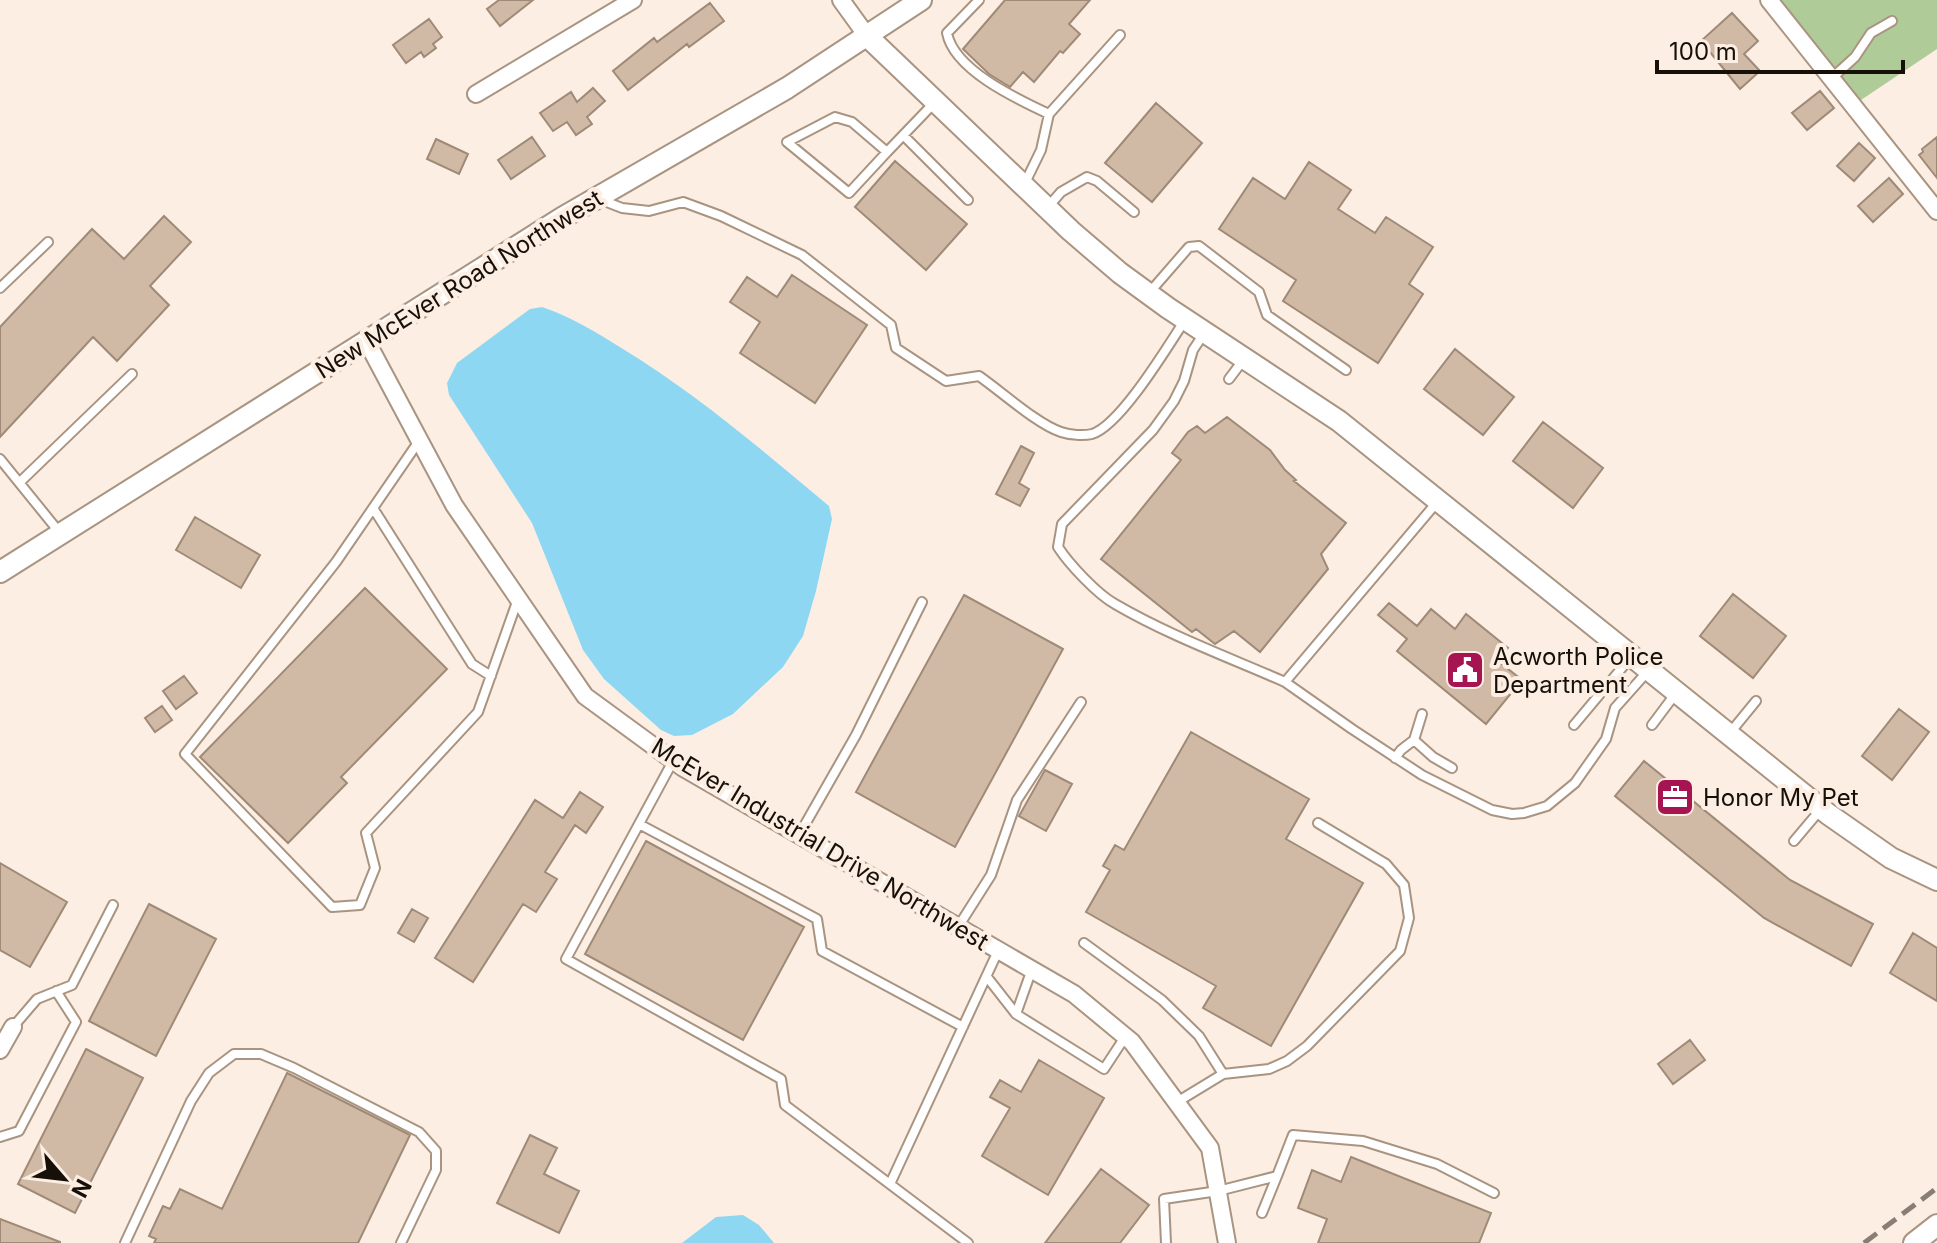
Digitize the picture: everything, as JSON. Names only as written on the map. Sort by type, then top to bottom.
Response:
[{"type":"street","points":[[476,94],[633,0]]},
{"type":"street","points":[[841,0],[867,36],[1093,250],[1148,294],[1339,421],[1821,809],[1891,858],[1937,880]]},
{"type":"street","name":"New McEver Road Northwest","points":[[0,572],[597,198],[787,88],[921,0]]},
{"type":"street","points":[[1769,0],[1937,211]]},
{"type":"street","name":"McEver Industrial Drive Northwest","points":[[367,342],[454,505],[585,696],[674,761],[1074,994],[1125,1037],[1210,1148],[1227,1243]]},
{"type":"street","points":[[0,1050],[13,1027]]},
{"type":"street","points":[[1914,1243],[1937,1225]]},
{"type":"lane","points":[[979,0],[947,33],[949,46],[1002,92],[1049,114]]},
{"type":"lane","points":[[1831,78],[1855,57],[1871,33],[1892,21]]},
{"type":"lane","points":[[1024,186],[1041,150],[1049,114],[1120,35]]},
{"type":"lane","points":[[887,152],[852,122],[835,117],[787,142],[849,193],[936,101]]},
{"type":"lane","points":[[904,136],[968,200]]},
{"type":"lane","points":[[1047,208],[1061,192],[1087,177],[1097,181],[1134,212]]},
{"type":"lane","points":[[597,198],[622,208],[649,211],[683,202],[721,216],[802,255],[891,325],[896,348],[946,381],[979,376],[1062,433],[1094,434],[1110,421],[1149,375],[1185,319]]},
{"type":"lane","points":[[0,288],[48,242]]},
{"type":"lane","points":[[1148,294],[1189,247],[1199,246],[1259,292],[1267,315],[1346,370]]},
{"type":"lane","points":[[1205,332],[1193,350],[1174,401],[1153,430],[1062,524],[1058,547],[1064,557],[1112,603],[1285,682],[1395,758],[1492,810],[1512,814],[1535,811],[1557,800],[1585,771],[1606,739],[1615,708],[1648,670]]},
{"type":"lane","points":[[1229,379],[1244,358]]},
{"type":"lane","points":[[20,482],[132,374]]},
{"type":"lane","points":[[419,441],[336,562],[185,754],[332,907],[360,905],[375,868],[366,833],[478,712],[518,599]]},
{"type":"lane","points":[[0,459],[61,534]]},
{"type":"lane","points":[[1285,682],[1438,500]]},
{"type":"lane","points":[[373,508],[472,664],[491,676]]},
{"type":"lane","points":[[799,835],[856,735],[922,602]]},
{"type":"lane","points":[[1574,725],[1631,656]]},
{"type":"lane","points":[[1652,725],[1676,693]]},
{"type":"lane","points":[[1729,735],[1756,701]]},
{"type":"lane","points":[[958,927],[991,875],[1017,800],[1081,702]]},
{"type":"lane","points":[[1395,758],[1414,740],[1422,714]]},
{"type":"lane","points":[[1414,740],[1433,757],[1452,768]]},
{"type":"lane","points":[[674,761],[566,959],[781,1079],[785,1105],[968,1243]]},
{"type":"lane","points":[[1794,841],[1821,809]]},
{"type":"lane","points":[[1176,1102],[1223,1074],[1269,1069],[1287,1061],[1307,1046],[1400,951],[1409,918],[1404,885],[1386,864],[1318,823]]},
{"type":"lane","points":[[639,824],[817,919],[822,951],[963,1027]]},
{"type":"lane","points":[[13,1027],[37,999],[72,985],[113,905]]},
{"type":"lane","points":[[1084,943],[1162,1000],[1199,1036],[1223,1074]]},
{"type":"lane","points":[[890,1184],[999,950]]},
{"type":"lane","points":[[1016,1014],[1032,969]]},
{"type":"lane","points":[[987,977],[1016,1014],[1104,1069],[1125,1037]]},
{"type":"lane","points":[[0,1137],[19,1131],[76,1022],[56,991]]},
{"type":"lane","points":[[125,1243],[191,1101],[209,1073],[234,1054],[261,1054],[419,1132],[436,1151],[436,1170],[401,1243]]},
{"type":"lane","points":[[1262,1213],[1293,1135],[1363,1141],[1425,1160],[1494,1193]]},
{"type":"lane","points":[[1166,1243],[1164,1199],[1218,1191],[1277,1176]]},
{"type":"green space","points":[[1777,0],[1937,0],[1937,49],[1858,102]]},
{"type":"water","points":[[542,307],[594,331],[677,385],[829,506],[832,519],[803,636],[783,667],[733,714],[692,735],[674,736],[661,730],[604,679],[583,650],[532,523],[449,395],[447,383],[457,363],[530,309]]},
{"type":"water","points":[[743,1215],[759,1225],[774,1243],[682,1243],[716,1217]]},
{"type":"building","points":[[499,0],[533,0],[500,26],[487,9]]},
{"type":"building","points":[[1005,0],[1090,0],[1069,24],[1080,34],[1063,53],[1060,51],[1034,82],[1023,72],[1010,87],[989,74],[963,49]]},
{"type":"building","points":[[710,3],[724,21],[689,47],[687,44],[628,90],[613,71],[654,38],[657,42]]},
{"type":"building","points":[[1732,13],[1758,41],[1744,54],[1760,71],[1740,89],[1701,41]]},
{"type":"building","points":[[429,19],[442,37],[433,44],[436,48],[424,57],[421,52],[406,63],[393,45]]},
{"type":"building","points":[[593,88],[605,101],[587,117],[592,124],[576,135],[567,122],[553,131],[540,113],[571,92],[577,102]]},
{"type":"building","points":[[1820,91],[1834,108],[1807,130],[1792,113]]},
{"type":"building","points":[[1156,103],[1202,143],[1152,202],[1105,163]]},
{"type":"building","points":[[532,137],[545,156],[511,179],[498,160]]},
{"type":"building","points":[[1937,137],[1937,178],[1919,155]]},
{"type":"building","points":[[436,139],[468,154],[459,174],[427,159]]},
{"type":"building","points":[[1859,143],[1875,158],[1854,181],[1837,166]]},
{"type":"building","points":[[895,161],[967,224],[926,270],[855,207]]},
{"type":"building","points":[[1309,162],[1351,190],[1338,209],[1375,233],[1386,217],[1433,247],[1409,284],[1423,294],[1378,363],[1283,301],[1296,280],[1219,229],[1253,178],[1285,199]]},
{"type":"building","points":[[1889,178],[1903,194],[1873,222],[1858,206]]},
{"type":"building","points":[[164,216],[191,242],[150,286],[169,305],[117,361],[93,337],[0,437],[0,327],[92,229],[124,259]]},
{"type":"building","points":[[792,275],[867,325],[815,403],[740,353],[760,322],[730,302],[747,277],[777,297]]},
{"type":"building","points":[[1455,349],[1514,397],[1483,435],[1424,389]]},
{"type":"building","points":[[1227,417],[1270,450],[1294,481],[1346,523],[1321,554],[1328,569],[1260,652],[1234,631],[1215,644],[1196,629],[1192,632],[1101,559],[1181,460],[1172,453],[1188,432],[1197,426],[1205,433]]},
{"type":"building","points":[[1543,422],[1603,468],[1573,508],[1513,461]]},
{"type":"building","points":[[1021,446],[1034,453],[1019,483],[1029,489],[1020,506],[996,494]]},
{"type":"building","points":[[195,517],[260,555],[241,588],[176,550]]},
{"type":"building","points":[[365,588],[447,669],[341,777],[347,783],[288,843],[200,757]]},
{"type":"building","points":[[1733,594],[1786,636],[1753,678],[1700,636]]},
{"type":"building","points":[[964,595],[1063,649],[955,847],[856,792]]},
{"type":"building","name":"Acworth Police Department","points":[[1389,603],[1417,626],[1431,609],[1455,629],[1466,614],[1508,648],[1498,661],[1522,680],[1486,724],[1397,651],[1407,639],[1378,615]]},
{"type":"building","points":[[184,676],[197,693],[176,709],[163,691]]},
{"type":"building","points":[[162,706],[172,720],[155,732],[145,718]]},
{"type":"building","points":[[1899,709],[1929,732],[1892,780],[1862,756]]},
{"type":"building","points":[[1191,732],[1309,799],[1286,839],[1363,883],[1271,1046],[1203,1008],[1216,986],[1086,912],[1110,870],[1103,866],[1115,845],[1124,850]]},
{"type":"building","points":[[1644,761],[1790,880],[1873,924],[1851,966],[1764,918],[1615,796]]},
{"type":"building","points":[[1045,770],[1072,784],[1046,831],[1019,816]]},
{"type":"building","points":[[580,792],[603,807],[586,833],[575,825],[545,872],[557,879],[536,912],[523,904],[473,982],[435,958],[535,800],[563,818]]},
{"type":"building","points":[[646,841],[804,927],[743,1040],[585,954]]},
{"type":"building","points":[[0,863],[67,902],[30,967],[0,950]]},
{"type":"building","points":[[149,904],[216,939],[156,1056],[89,1021]]},
{"type":"building","points":[[412,909],[428,918],[414,942],[398,933]]},
{"type":"building","points":[[1913,933],[1937,948],[1937,1001],[1890,973]]},
{"type":"building","points":[[1690,1040],[1705,1060],[1673,1084],[1658,1064]]},
{"type":"building","points":[[86,1049],[143,1078],[75,1213],[18,1184]]},
{"type":"building","points":[[1039,1060],[1104,1098],[1048,1195],[982,1156],[1010,1108],[990,1097],[1000,1080],[1021,1092]]},
{"type":"building","points":[[287,1073],[410,1135],[358,1243],[154,1243],[156,1239],[149,1236],[163,1206],[170,1209],[180,1189],[222,1209]]},
{"type":"building","points":[[530,1135],[557,1148],[544,1174],[579,1191],[559,1233],[497,1203]]},
{"type":"building","points":[[1351,1157],[1491,1213],[1479,1243],[1318,1243],[1327,1219],[1298,1208],[1312,1170],[1341,1182]]},
{"type":"building","points":[[1101,1169],[1149,1205],[1120,1243],[1045,1243]]},
{"type":"building","points":[[0,1219],[60,1242],[60,1243],[0,1243]]},
{"type":"railway","points":[[1864,1243],[1937,1188]]},
{"type":"place","name":"Acworth Police Department","points":[[1465,670]]},
{"type":"place","name":"Honor My Pet","points":[[1675,797]]}]
